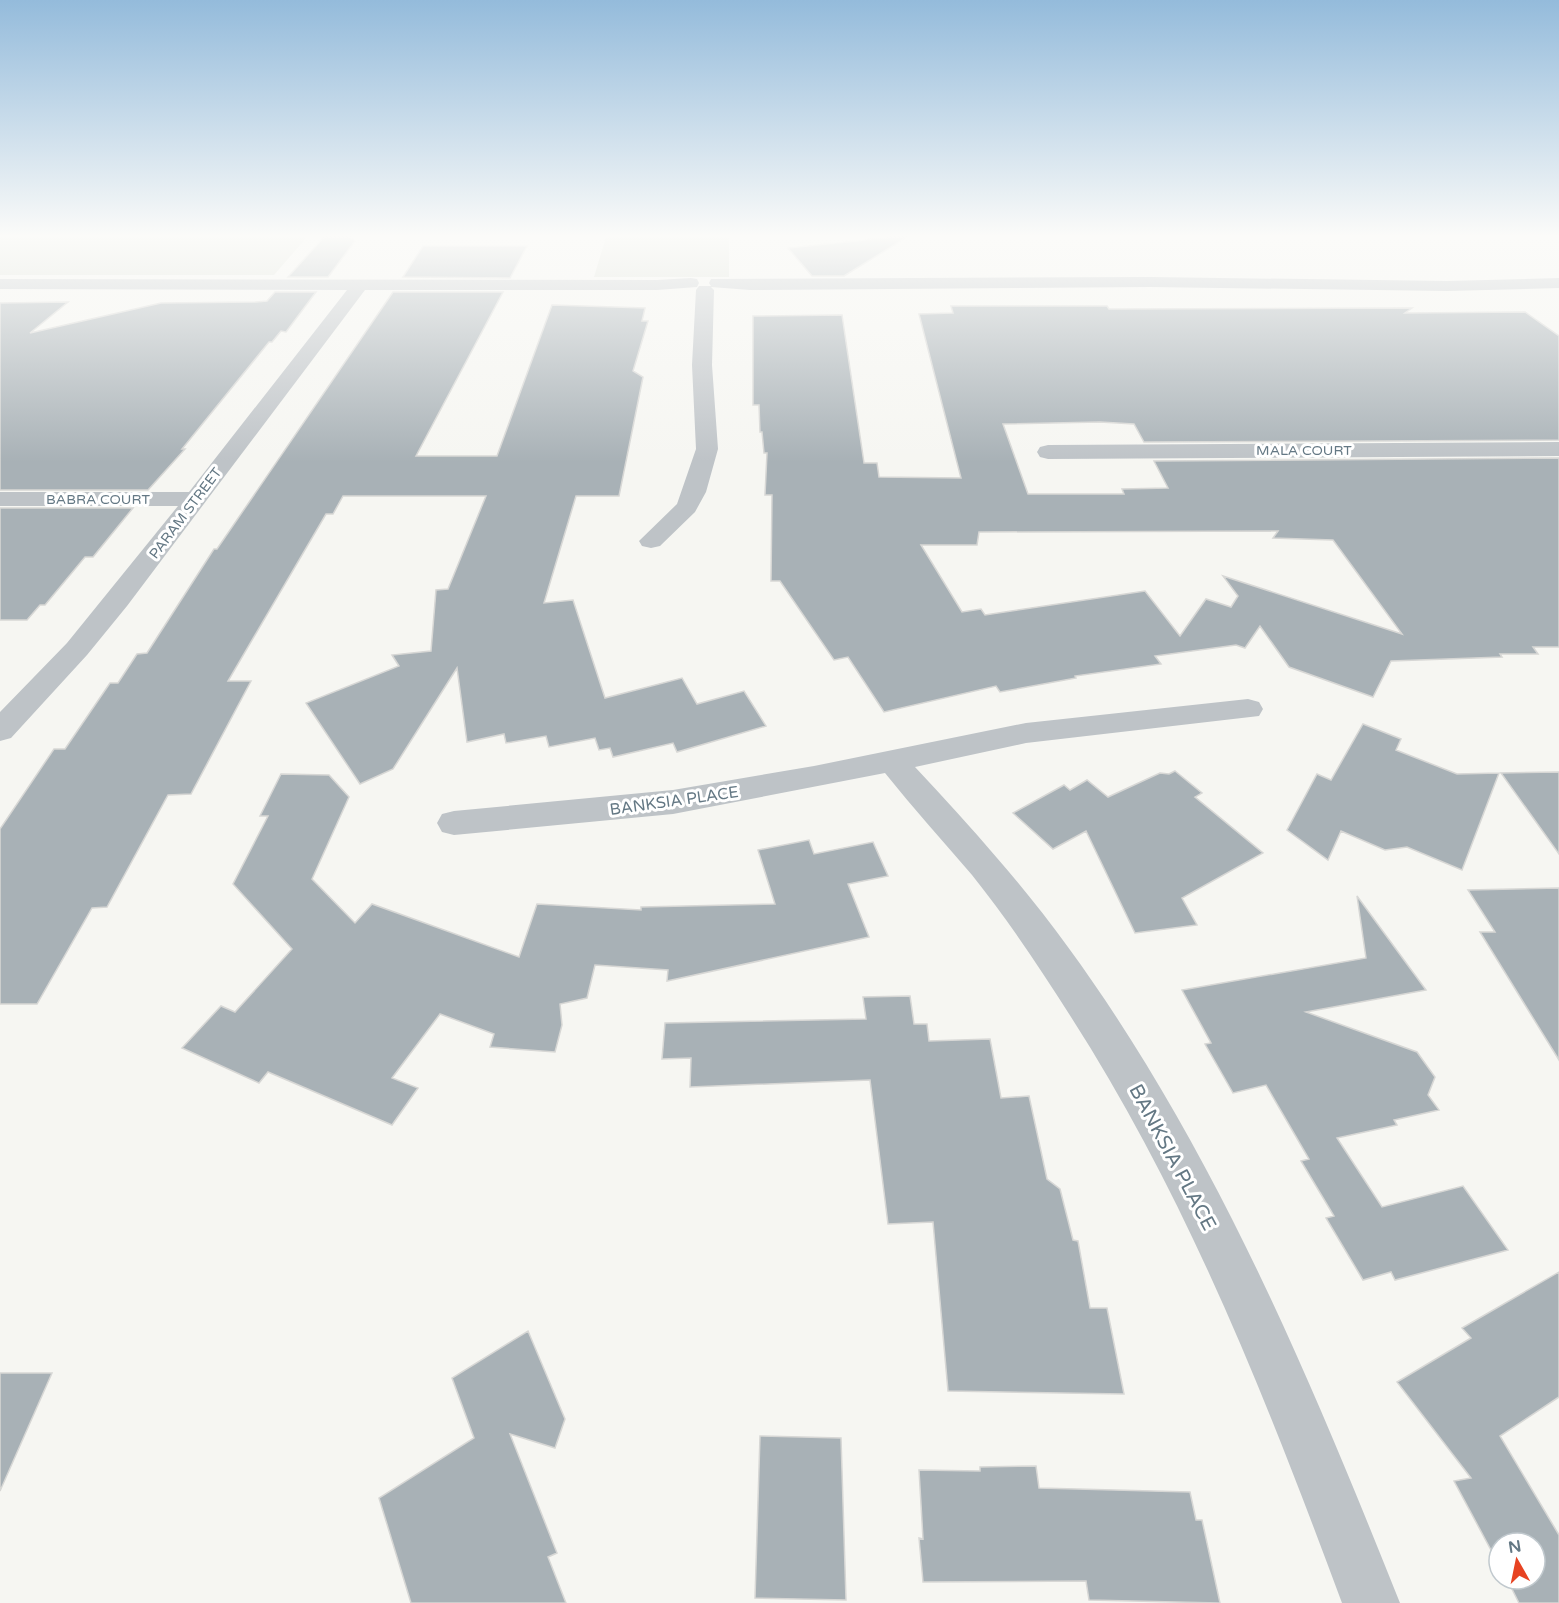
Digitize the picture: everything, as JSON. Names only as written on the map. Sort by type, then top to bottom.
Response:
[{"type":"street","name":"PARAM STREET","points":[[0,731],[78,649],[339,312]]},
{"type":"street","points":[[651,541],[676,520],[687,507],[694,492],[707,448],[702,365],[703,312]]},
{"type":"street","name":"MALA COURT","points":[[1048,452],[1559,449]]},
{"type":"street","name":"BABRA COURT","points":[[0,499],[196,499]]},
{"type":"street","name":"BANKSIA PLACE","points":[[454,823],[673,802],[765,787],[1026,733],[1095,723],[1248,709]]},
{"type":"street","name":"BANKSIA PLACE","points":[[891,760],[1017,908],[1086,1007],[1162,1132],[1234,1276],[1283,1383],[1371,1603]]},
{"type":"building","points":[[0,312],[56,312],[30,333],[123,312],[301,312],[286,332],[281,331],[272,342],[269,342],[182,449],[185,449],[148,490],[0,490]]},
{"type":"building","points":[[379,312],[492,312],[416,456],[497,456],[550,312],[644,312],[642,321],[648,321],[633,371],[643,377],[619,496],[576,496],[544,603],[573,600],[605,698],[682,678],[697,704],[744,691],[766,726],[677,752],[673,743],[613,757],[610,748],[599,750],[595,738],[549,747],[546,736],[506,743],[504,734],[467,742],[457,668],[393,769],[360,784],[306,703],[399,666],[392,655],[431,651],[436,590],[448,589],[486,496],[343,496],[333,514],[326,514],[228,681],[251,681],[191,794],[168,795],[107,907],[92,908],[37,1004],[0,1004],[0,829],[54,749],[65,749],[110,683],[118,683],[137,654],[147,653],[214,549],[217,549]]},
{"type":"building","points":[[953,312],[1525,312],[1559,336],[1559,440],[1144,442],[1134,424],[1100,422],[1003,424],[1028,494],[1124,494],[1122,489],[1168,488],[1154,461],[1559,458],[1559,647],[1533,647],[1538,654],[1500,654],[1502,657],[1391,661],[1373,697],[1289,667],[1260,626],[1245,648],[1236,645],[1155,656],[1161,664],[1075,676],[1076,678],[1000,692],[996,686],[884,712],[848,657],[834,660],[780,581],[771,581],[772,495],[765,495],[767,453],[764,453],[762,432],[760,432],[759,405],[753,405],[753,316],[842,315],[864,463],[877,463],[879,477],[961,478],[919,314]],"holes":[[[1278,531],[1273,538],[1333,540],[1402,634],[1223,576],[1238,596],[1231,607],[1206,599],[1180,636],[1145,591],[985,615],[981,609],[962,612],[921,545],[977,545],[979,532]]]},
{"type":"building","points":[[0,508],[133,508],[93,557],[85,557],[45,605],[40,605],[27,620],[0,620]]},
{"type":"building","points":[[1363,724],[1401,739],[1396,750],[1457,774],[1499,773],[1462,870],[1407,847],[1385,850],[1341,831],[1328,860],[1287,830],[1317,774],[1331,780]]},
{"type":"building","points":[[1175,771],[1202,793],[1195,797],[1263,853],[1182,898],[1197,925],[1135,933],[1086,831],[1053,849],[1013,813],[1064,785],[1070,790],[1087,780],[1108,797],[1160,773],[1169,774]]},
{"type":"building","points":[[1559,772],[1559,854],[1501,773]]},
{"type":"building","points":[[281,774],[329,775],[349,797],[312,879],[355,923],[372,904],[519,957],[537,904],[641,910],[641,907],[775,904],[758,850],[809,840],[814,854],[873,842],[888,876],[848,884],[869,937],[667,981],[668,970],[595,965],[587,998],[560,1004],[562,1025],[555,1052],[490,1047],[494,1034],[440,1014],[392,1078],[418,1088],[392,1125],[268,1072],[259,1083],[182,1048],[221,1006],[235,1012],[292,949],[233,884],[268,816],[260,816]]},
{"type":"building","points":[[1559,888],[1559,1060],[1480,932],[1495,932],[1468,890]]},
{"type":"building","points":[[1357,896],[1426,990],[1306,1012],[1417,1052],[1435,1077],[1428,1095],[1439,1110],[1394,1120],[1397,1125],[1337,1138],[1382,1207],[1463,1186],[1508,1250],[1395,1280],[1391,1272],[1363,1280],[1326,1218],[1334,1216],[1301,1161],[1309,1159],[1266,1085],[1233,1093],[1205,1044],[1211,1043],[1182,990],[1366,958]]},
{"type":"building","points":[[910,996],[914,1024],[927,1024],[929,1041],[990,1039],[1001,1098],[1029,1096],[1047,1179],[1060,1189],[1073,1240],[1078,1241],[1090,1308],[1107,1308],[1124,1394],[948,1391],[933,1222],[888,1224],[870,1080],[690,1087],[691,1058],[662,1059],[665,1023],[866,1019],[863,997]]},
{"type":"building","points":[[1559,1272],[1559,1397],[1500,1436],[1559,1535],[1559,1603],[1519,1603],[1513,1591],[1547,1591],[1547,1531],[1487,1531],[1487,1543],[1454,1481],[1471,1478],[1397,1382],[1471,1338],[1462,1328]]},
{"type":"building","points":[[528,1331],[565,1419],[555,1448],[510,1434],[557,1553],[548,1557],[566,1603],[411,1603],[379,1498],[474,1438],[452,1378]]},
{"type":"building","points":[[0,1373],[52,1373],[0,1491]]},
{"type":"building","points":[[760,1436],[841,1438],[846,1600],[755,1598]]},
{"type":"building","points":[[1036,1466],[1039,1488],[1190,1492],[1196,1520],[1202,1520],[1220,1603],[1089,1600],[1086,1581],[923,1582],[919,1538],[923,1539],[919,1470],[980,1471],[980,1467]]}]
